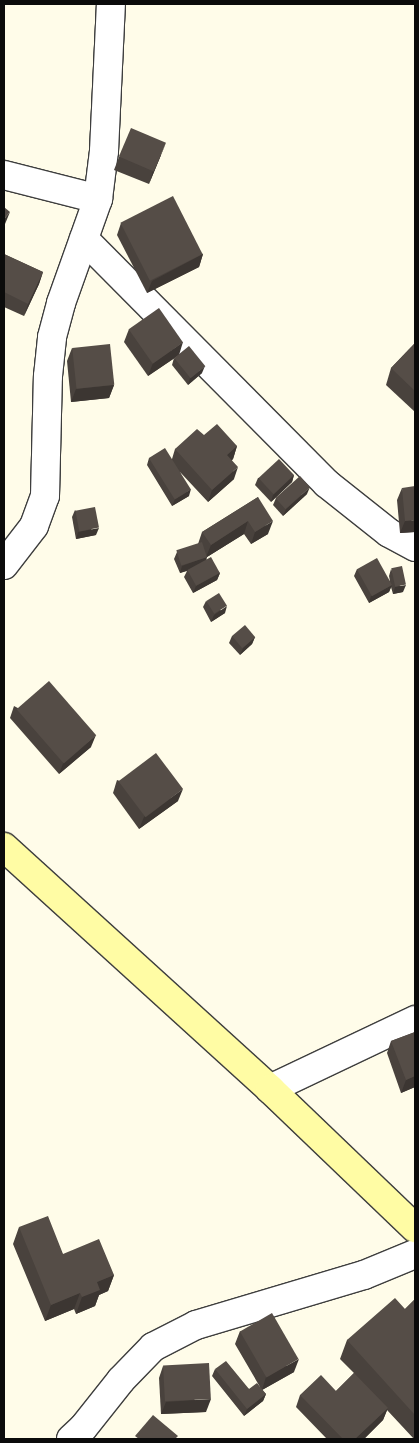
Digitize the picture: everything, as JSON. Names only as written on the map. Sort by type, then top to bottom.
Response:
[{"type":"street","points":[[4,564],[34,526],[45,496],[48,376],[52,337],[61,303],[98,199],[106,133],[111,4]]},
{"type":"street","points":[[4,175],[98,199]]},
{"type":"street","points":[[84,239],[326,483],[389,533],[415,548]]},
{"type":"street","points":[[4,846],[270,1089],[415,1228]]},
{"type":"street","points":[[270,1089],[415,1020]]},
{"type":"street","points":[[71,1439],[84,1428],[121,1380],[153,1347],[196,1325],[364,1275],[415,1254]]},
{"type":"building","points":[[131,128],[166,143],[154,171],[119,157]]},
{"type":"building","points":[[173,196],[203,254],[150,281],[120,223]]},
{"type":"building","points":[[4,207],[10,212],[4,219]]},
{"type":"building","points":[[4,254],[43,272],[28,304],[4,292]]},
{"type":"building","points":[[159,308],[183,342],[153,364],[129,329]]},
{"type":"building","points":[[415,343],[415,391],[391,368]]},
{"type":"building","points":[[110,344],[114,385],[76,389],[72,348]]},
{"type":"building","points":[[189,346],[205,366],[191,378],[174,358]]},
{"type":"building","points":[[217,424],[237,446],[227,455],[238,467],[212,490],[175,449],[197,429],[204,435]]},
{"type":"building","points":[[165,448],[191,490],[175,500],[149,458]]},
{"type":"building","points":[[279,459],[294,475],[274,494],[259,478]]},
{"type":"building","points":[[300,476],[310,487],[286,509],[275,498]]},
{"type":"building","points":[[415,486],[415,520],[405,521],[402,488]]},
{"type":"building","points":[[258,497],[273,521],[255,532],[248,521],[211,545],[202,532]]},
{"type":"building","points":[[95,507],[99,528],[79,531],[75,511]]},
{"type":"building","points":[[202,542],[207,557],[181,566],[176,550]]},
{"type":"building","points":[[211,557],[220,573],[196,586],[187,570]]},
{"type":"building","points":[[377,558],[392,585],[372,596],[357,569]]},
{"type":"building","points":[[402,566],[406,585],[395,587],[391,568]]},
{"type":"building","points":[[219,593],[227,606],[214,614],[206,601]]},
{"type":"building","points":[[245,625],[255,637],[242,648],[232,636]]},
{"type":"building","points":[[49,681],[96,735],[64,764],[17,709]]},
{"type":"building","points":[[156,753],[183,789],[146,817],[118,781]]},
{"type":"building","points":[[415,1032],[415,1076],[406,1080],[391,1041]]},
{"type":"building","points":[[48,1216],[63,1254],[99,1239],[114,1275],[97,1282],[100,1290],[82,1297],[80,1293],[51,1305],[19,1227]]},
{"type":"building","points":[[395,1298],[405,1309],[415,1299],[415,1415],[347,1340]]},
{"type":"building","points":[[272,1313],[298,1359],[266,1377],[240,1332]]},
{"type":"building","points":[[226,1361],[249,1389],[257,1383],[266,1394],[247,1409],[215,1369]]},
{"type":"building","points":[[209,1363],[211,1399],[165,1401],[163,1365]]},
{"type":"building","points":[[354,1373],[388,1408],[355,1439],[343,1439],[300,1395],[321,1375],[336,1391]]},
{"type":"building","points":[[153,1415],[178,1436],[175,1439],[139,1439],[135,1436]]}]
